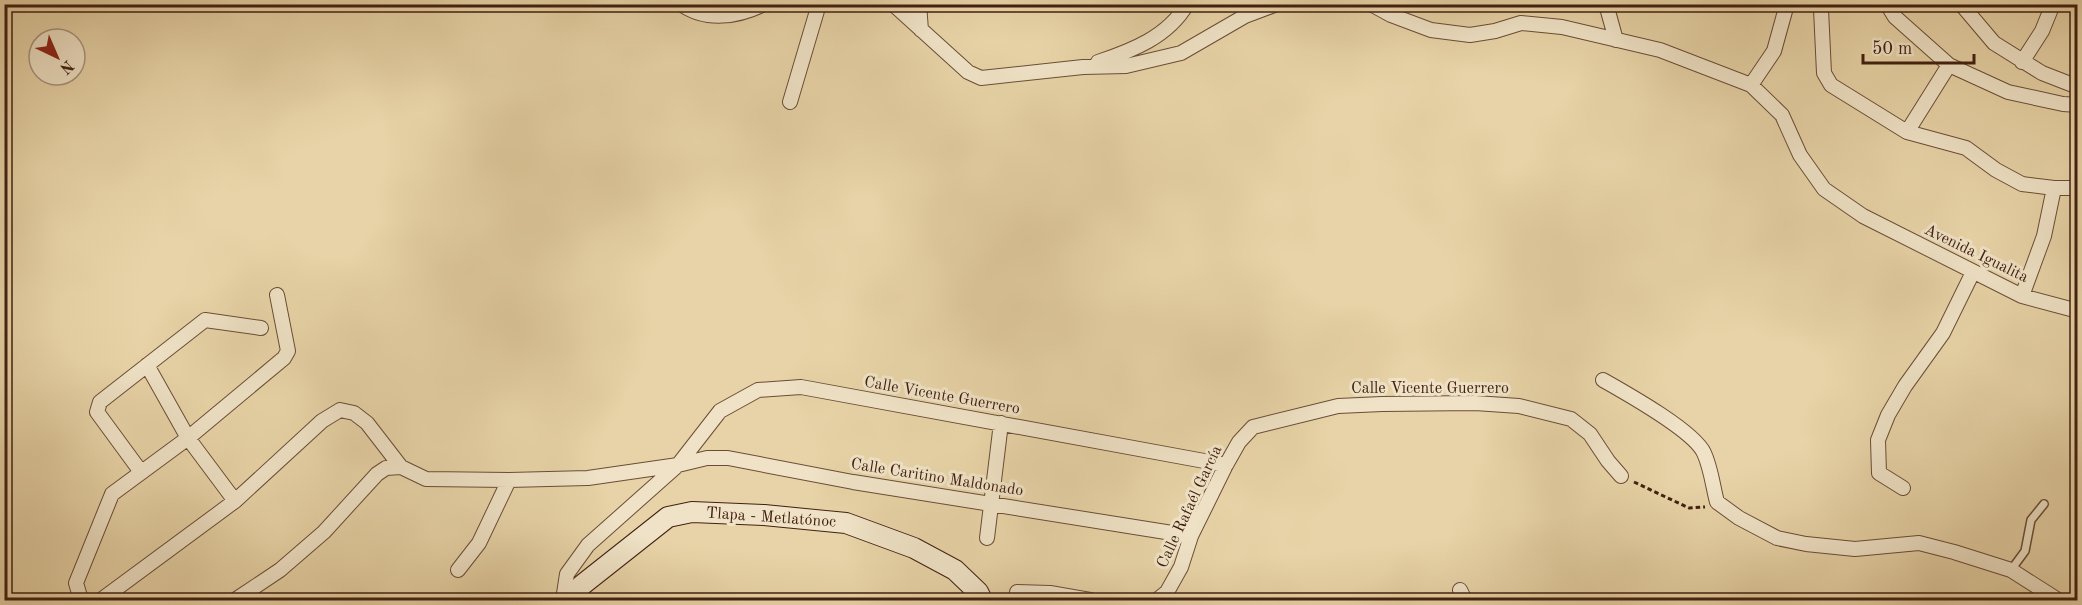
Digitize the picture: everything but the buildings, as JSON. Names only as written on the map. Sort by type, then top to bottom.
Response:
[{"type":"main road","name":"Tlapa - Metlatónoc","points":[[565,600],[582,593],[668,517],[692,512],[764,515],[846,523],[914,548],[955,570],[978,592],[982,600]]},
{"type":"street","points":[[681,4],[689,10],[715,17],[748,12],[764,4]]},
{"type":"street","points":[[790,102],[819,4]]},
{"type":"street","points":[[893,4],[968,72],[981,78],[1126,66],[1180,53],[1245,16],[1277,4]]},
{"type":"street","points":[[919,4],[921,30]]},
{"type":"street","points":[[1083,68],[1129,52],[1161,33],[1187,4]]},
{"type":"street","points":[[1371,4],[1391,15],[1431,30],[1470,35],[1495,31],[1521,23],[1562,27],[1660,50],[1751,85],[1774,51],[1787,4]]},
{"type":"street","points":[[1606,4],[1616,40]]},
{"type":"street","points":[[1818,4],[1821,9],[1824,72],[1831,85],[1907,132],[1965,148],[1996,170],[2022,184],[2078,188]]},
{"type":"street","points":[[1887,4],[1894,17],[1949,64],[2008,92],[2062,104],[2078,105]]},
{"type":"street","points":[[1961,4],[1994,43],[2042,73],[2078,87]]},
{"type":"street","points":[[2022,62],[2042,31],[2053,4]]},
{"type":"street","points":[[1907,132],[1949,64]]},
{"type":"street","name":"Avenida Igualita","points":[[1751,85],[1782,115],[1800,154],[1824,189],[1863,216],[2022,296],[2078,311]]},
{"type":"street","points":[[2022,296],[2044,236],[2054,188]]},
{"type":"street","points":[[1903,488],[1879,473],[1878,440],[1888,415],[1905,386],[1943,333],[1973,272]]},
{"type":"street","points":[[81,600],[76,583],[112,494],[188,438],[284,358],[288,351],[278,295]]},
{"type":"street","points":[[141,472],[97,412],[100,402],[205,320],[261,328]]},
{"type":"street","points":[[147,365],[188,438],[235,501]]},
{"type":"street","points":[[1603,380],[1651,408],[1688,435],[1704,452],[1717,502],[1739,518],[1777,538],[1806,544],[1856,549],[1919,543],[2011,570],[2058,600]]},
{"type":"street","name":"Calle Vicente Guerrero","points":[[678,465],[720,411],[758,390],[801,387],[1226,465]]},
{"type":"street","name":"Calle Vicente Guerrero","points":[[1253,427],[1338,406],[1475,403],[1519,406],[1571,419],[1590,434],[1608,461],[1622,476]]},
{"type":"street","points":[[101,600],[235,501],[322,421],[340,410],[354,413],[367,423],[401,467]]},
{"type":"street","points":[[987,538],[1001,423]]},
{"type":"street","name":"Calle Rafaél García","points":[[1157,600],[1167,592],[1181,567],[1191,536],[1226,465],[1239,442],[1253,427]]},
{"type":"street","name":"Calle Caritino Maldonado","points":[[401,467],[426,478],[509,480],[588,478],[678,465],[707,458],[728,458],[853,482],[1191,536]]},
{"type":"street","points":[[565,600],[567,574],[588,545],[678,465]]},
{"type":"street","points":[[235,600],[280,570],[324,532],[376,474],[386,468],[401,467]]},
{"type":"street","points":[[458,570],[479,543],[509,480]]},
{"type":"street","points":[[1022,600],[1017,592],[1050,592],[1090,600]]},
{"type":"lane","points":[[2011,570],[2025,551],[2031,520],[2044,504]]},
{"type":"path","points":[[1622,476],[1689,508],[1709,506],[1717,502]]}]
